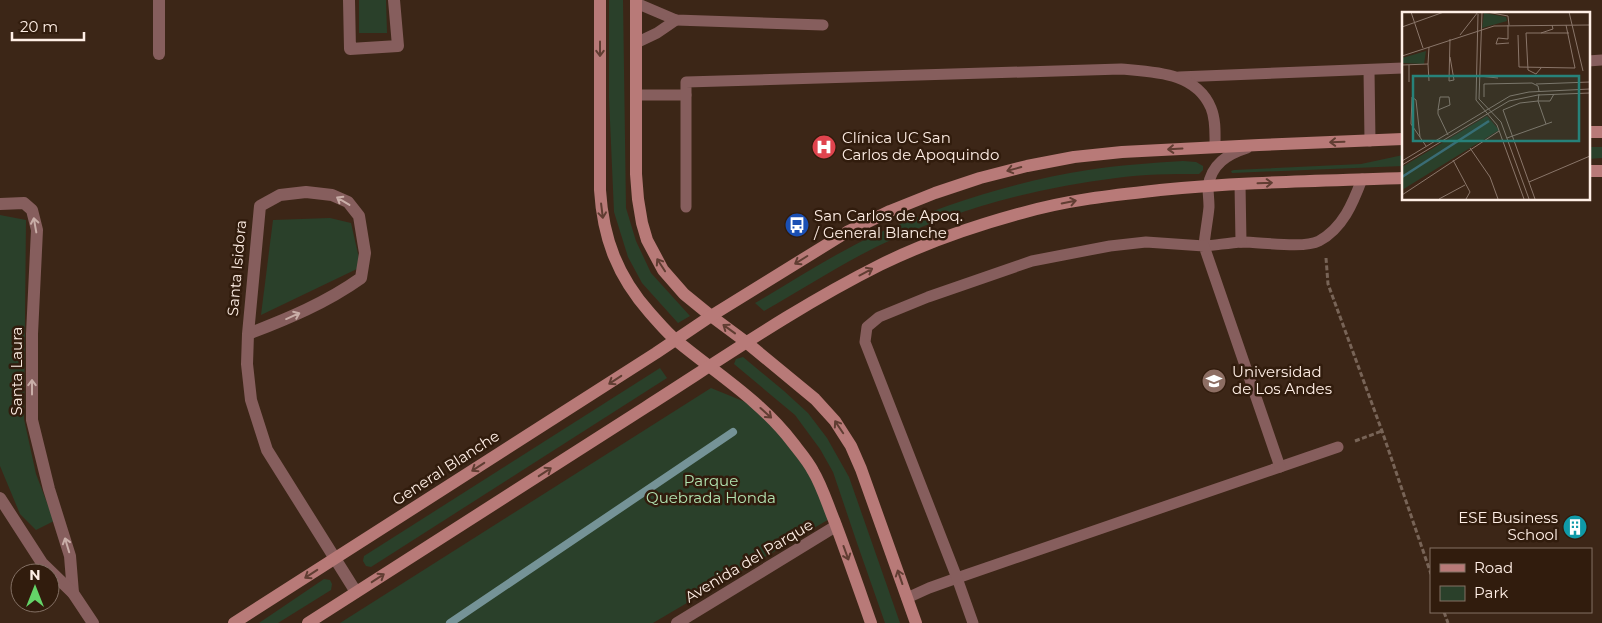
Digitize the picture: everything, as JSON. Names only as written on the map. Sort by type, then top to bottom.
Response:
[{"type":"main road","points":[[600,0],[601,213],[606,236],[614,258],[633,292],[660,324],[676,340],[730,381],[773,420],[793,442],[813,470],[836,526],[871,623]]},
{"type":"main road","points":[[636,2],[636,182],[647,240],[663,270],[684,294],[815,399],[835,420],[852,446],[861,468],[916,623]]},
{"type":"main road","name":"General Blanche","points":[[234,623],[711,316],[847,232],[890,211],[935,193],[1008,171],[1074,157],[1122,152],[1215,147],[1402,140]]},
{"type":"main road","points":[[308,623],[746,342],[837,288],[883,264],[930,243],[1025,212],[1119,194],[1240,184],[1402,178]]},
{"type":"street","points":[[159,0],[159,54]]},
{"type":"street","points":[[349,0],[350,49],[398,46],[394,0]]},
{"type":"street","name":"Santa Isidora","points":[[248,334],[294,316],[345,290],[361,278],[365,253],[359,216],[348,202],[332,195],[306,192],[280,195],[260,206],[248,334],[247,364],[251,400],[267,450],[356,592]]},
{"type":"street","name":"Santa Laura","points":[[0,204],[24,203],[32,210],[37,230],[32,334],[32,420],[49,488],[70,556],[73,593]]},
{"type":"street","name":"Santa Laura","points":[[0,498],[42,563],[73,593],[93,623]]},
{"type":"street","name":"Avenida del Parque","points":[[677,623],[821,537],[836,526]]},
{"type":"lane","points":[[636,2],[676,20],[823,25]]},
{"type":"lane","points":[[636,43],[657,33],[676,20]]},
{"type":"lane","points":[[686,207],[686,82],[1121,69],[1178,77],[1402,68]]},
{"type":"lane","points":[[1369,70],[1370,141]]},
{"type":"lane","points":[[1178,77],[1192,84],[1211,108],[1214,119],[1215,147]]},
{"type":"lane","points":[[636,95],[686,95]]},
{"type":"lane","points":[[1259,145],[1232,153],[1221,160],[1214,171],[1208,186],[1209,207],[1204,246],[1280,467]]},
{"type":"lane","points":[[974,623],[865,342],[867,327],[879,317],[920,300],[1032,261],[1110,246],[1146,242],[1204,246],[1241,242],[1307,244],[1318,242],[1330,233],[1345,217],[1362,179]]},
{"type":"lane","points":[[1240,184],[1241,242]]},
{"type":"lane","points":[[907,598],[957,578],[1338,447]]},
{"type":"path","points":[[1330,233],[1325,262],[1328,284],[1382,431],[1430,571]]},
{"type":"path","points":[[1338,447],[1382,431]]},
{"type":"green space","points":[[359,0],[386,0],[387,33],[359,33]]},
{"type":"green space","points":[[609,0],[623,0],[626,208],[636,241],[651,273],[690,316],[678,323],[642,283],[628,257],[614,212],[609,98]]},
{"type":"green space","points":[[1590,147],[1602,147],[1602,158],[1590,159]]},
{"type":"green space","points":[[1402,155],[1402,166],[1232,173],[1231,171],[1234,170],[1361,164]]},
{"type":"green space","points":[[1183,161],[1196,162],[1203,166],[1203,170],[1199,174],[1136,176],[1085,182],[993,203],[933,222],[876,247],[764,311],[755,303],[833,257],[881,232],[906,221],[983,194],[1035,180],[1088,170]]},
{"type":"green space","points":[[0,215],[26,220],[24,419],[36,474],[54,521],[36,530],[20,514],[0,466]]},
{"type":"green space","points":[[330,218],[351,223],[361,267],[261,315],[273,220]]},
{"type":"green space","points":[[743,357],[808,413],[827,438],[849,477],[900,623],[885,623],[833,472],[820,449],[795,415],[734,364],[736,359]]},
{"type":"green space","points":[[660,368],[667,378],[371,567],[366,566],[363,561],[364,556]]},
{"type":"green space","name":"Parque Quebrada Honda","points":[[711,388],[760,408],[813,471],[831,518],[653,623],[340,623]]},
{"type":"green space","points":[[324,579],[330,580],[332,584],[331,590],[278,623],[259,623]]},
{"type":"waterway","points":[[450,623],[733,432]]},
{"type":"place","name":"Clínica UC San Carlos de Apoquindo","points":[[824,147]]},
{"type":"place","name":"San Carlos de Apoq. / General Blanche","points":[[797,225]]},
{"type":"place","name":"Universidad de Los Andes","points":[[1214,381]]},
{"type":"place","name":"ESE Business School","points":[[1575,527]]}]
